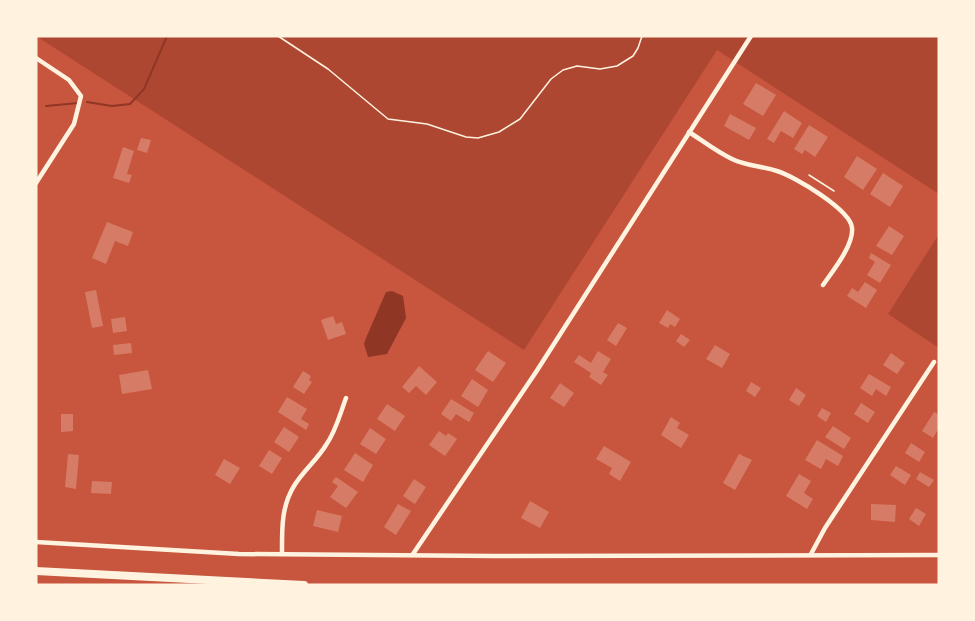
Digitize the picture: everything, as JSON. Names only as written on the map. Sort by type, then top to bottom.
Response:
[{"type":"highway","points":[[36,571],[304,585]]},
{"type":"street","points":[[413,554],[536,372],[751,36]]},
{"type":"street","points":[[36,58],[69,80],[81,96],[74,124],[36,183]]},
{"type":"street","points":[[689,132],[734,161],[789,175],[841,210],[850,220],[853,229],[844,253],[823,285]]},
{"type":"street","points":[[811,555],[825,528],[934,362]]},
{"type":"street","points":[[282,554],[286,502],[294,485],[319,456],[333,434],[346,398]]},
{"type":"street","points":[[36,542],[166,551],[282,554],[939,555]]},
{"type":"path","points":[[278,36],[328,69],[388,119],[427,124],[466,137],[478,138],[499,132],[520,119],[551,79],[563,70],[577,66],[600,69],[617,66],[633,56],[639,48],[642,36]]},
{"type":"path","points":[[809,175],[834,191]]},
{"type":"shaded area","points":[[36,36],[939,36],[939,194],[717,50],[524,350]]},
{"type":"shaded area","points":[[939,234],[939,348],[888,314]]},
{"type":"shaded area","points":[[392,291],[403,296],[406,318],[387,354],[368,357],[364,344],[366,338],[386,292]]},
{"type":"building","points":[[756,83],[776,95],[763,116],[743,104]]},
{"type":"building","points":[[784,111],[802,123],[793,138],[781,131],[774,143],[767,139]]},
{"type":"building","points":[[730,114],[756,128],[749,140],[724,126]]},
{"type":"building","points":[[809,125],[828,137],[815,157],[805,150],[802,154],[794,149]]},
{"type":"building","points":[[141,138],[151,140],[147,153],[137,150]]},
{"type":"building","points":[[123,147],[134,151],[127,174],[132,175],[129,183],[113,178]]},
{"type":"building","points":[[857,156],[877,169],[863,190],[844,177]]},
{"type":"building","points":[[883,173],[903,186],[890,207],[870,194]]},
{"type":"building","points":[[107,222],[133,232],[128,246],[115,241],[106,264],[92,258]]},
{"type":"building","points":[[889,226],[904,236],[892,255],[876,246]]},
{"type":"building","points":[[871,253],[891,265],[880,283],[867,275],[875,262],[869,258]]},
{"type":"building","points":[[865,282],[877,290],[866,308],[847,296],[852,288],[858,292]]},
{"type":"building","points":[[96,290],[103,326],[92,328],[85,292]]},
{"type":"building","points":[[667,310],[680,319],[675,327],[670,324],[668,328],[659,323]]},
{"type":"building","points":[[333,316],[336,324],[342,322],[346,334],[328,340],[321,320]]},
{"type":"building","points":[[125,317],[127,331],[113,333],[111,319]]},
{"type":"building","points":[[618,323],[627,328],[616,346],[607,340]]},
{"type":"building","points":[[681,334],[690,340],[684,347],[676,341]]},
{"type":"building","points":[[131,343],[132,353],[114,355],[113,345]]},
{"type":"building","points":[[715,345],[730,354],[722,368],[706,359]]},
{"type":"building","points":[[488,351],[506,363],[493,382],[475,370]]},
{"type":"building","points":[[598,351],[611,359],[603,372],[608,375],[601,385],[589,377],[591,373],[574,362],[579,355],[591,363]]},
{"type":"building","points":[[891,353],[905,363],[897,374],[883,365]]},
{"type":"building","points":[[419,366],[437,382],[426,395],[416,386],[409,393],[402,387]]},
{"type":"building","points":[[148,370],[152,389],[122,394],[119,375]]},
{"type":"building","points":[[303,371],[311,376],[309,380],[312,382],[304,394],[293,387]]},
{"type":"building","points":[[869,374],[891,387],[886,396],[876,389],[872,396],[860,388]]},
{"type":"building","points":[[472,379],[488,390],[478,407],[461,396]]},
{"type":"building","points":[[751,382],[761,388],[755,397],[746,391]]},
{"type":"building","points":[[560,383],[574,393],[564,407],[550,398]]},
{"type":"building","points":[[796,388],[806,395],[799,406],[789,400]]},
{"type":"building","points":[[287,397],[307,409],[301,419],[309,424],[306,430],[278,412]]},
{"type":"building","points":[[451,399],[474,413],[469,422],[456,414],[451,421],[441,414]]},
{"type":"building","points":[[861,403],[875,412],[868,423],[854,414]]},
{"type":"building","points":[[387,404],[405,416],[395,431],[377,419]]},
{"type":"building","points":[[822,408],[831,413],[826,422],[817,416]]},
{"type":"building","points":[[934,412],[939,415],[939,428],[933,438],[922,431]]},
{"type":"building","points":[[61,414],[73,414],[73,431],[61,432]]},
{"type":"building","points":[[671,417],[680,423],[677,428],[689,435],[681,448],[661,435]]},
{"type":"building","points":[[833,426],[851,438],[844,449],[825,437]]},
{"type":"building","points":[[284,427],[299,437],[289,452],[274,442]]},
{"type":"building","points":[[370,428],[386,439],[376,454],[360,444]]},
{"type":"building","points":[[439,431],[446,436],[448,433],[457,439],[445,456],[429,445]]},
{"type":"building","points":[[817,440],[843,456],[838,466],[826,459],[821,469],[805,460]]},
{"type":"building","points":[[911,443],[925,452],[919,462],[905,453]]},
{"type":"building","points":[[604,446],[631,462],[620,481],[609,474],[612,468],[596,459]]},
{"type":"building","points":[[269,450],[282,458],[272,474],[259,466]]},
{"type":"building","points":[[355,453],[373,465],[363,482],[344,470]]},
{"type":"building","points":[[68,454],[79,455],[76,489],[65,487]]},
{"type":"building","points":[[739,454],[752,460],[735,490],[723,483]]},
{"type":"building","points":[[224,459],[240,468],[230,484],[215,475]]},
{"type":"building","points":[[896,466],[911,475],[905,485],[890,475]]},
{"type":"building","points":[[920,472],[934,480],[929,487],[916,479]]},
{"type":"building","points":[[799,474],[811,481],[804,493],[813,499],[807,509],[786,496]]},
{"type":"building","points":[[336,477],[358,492],[346,508],[330,497],[338,486],[332,482]]},
{"type":"building","points":[[414,479],[426,487],[415,504],[403,496]]},
{"type":"building","points":[[92,481],[112,482],[111,494],[91,493]]},
{"type":"building","points":[[530,501],[549,512],[540,528],[521,518]]},
{"type":"building","points":[[398,504],[411,511],[396,535],[384,527]]},
{"type":"building","points":[[871,504],[896,505],[895,522],[871,520]]},
{"type":"building","points":[[916,508],[926,514],[919,526],[909,519]]},
{"type":"building","points":[[317,510],[342,516],[338,532],[313,526]]},
{"type":"waterway","points":[[87,102],[112,106],[130,104],[144,89],[167,36]]},
{"type":"waterway","points":[[46,106],[78,103]]}]
